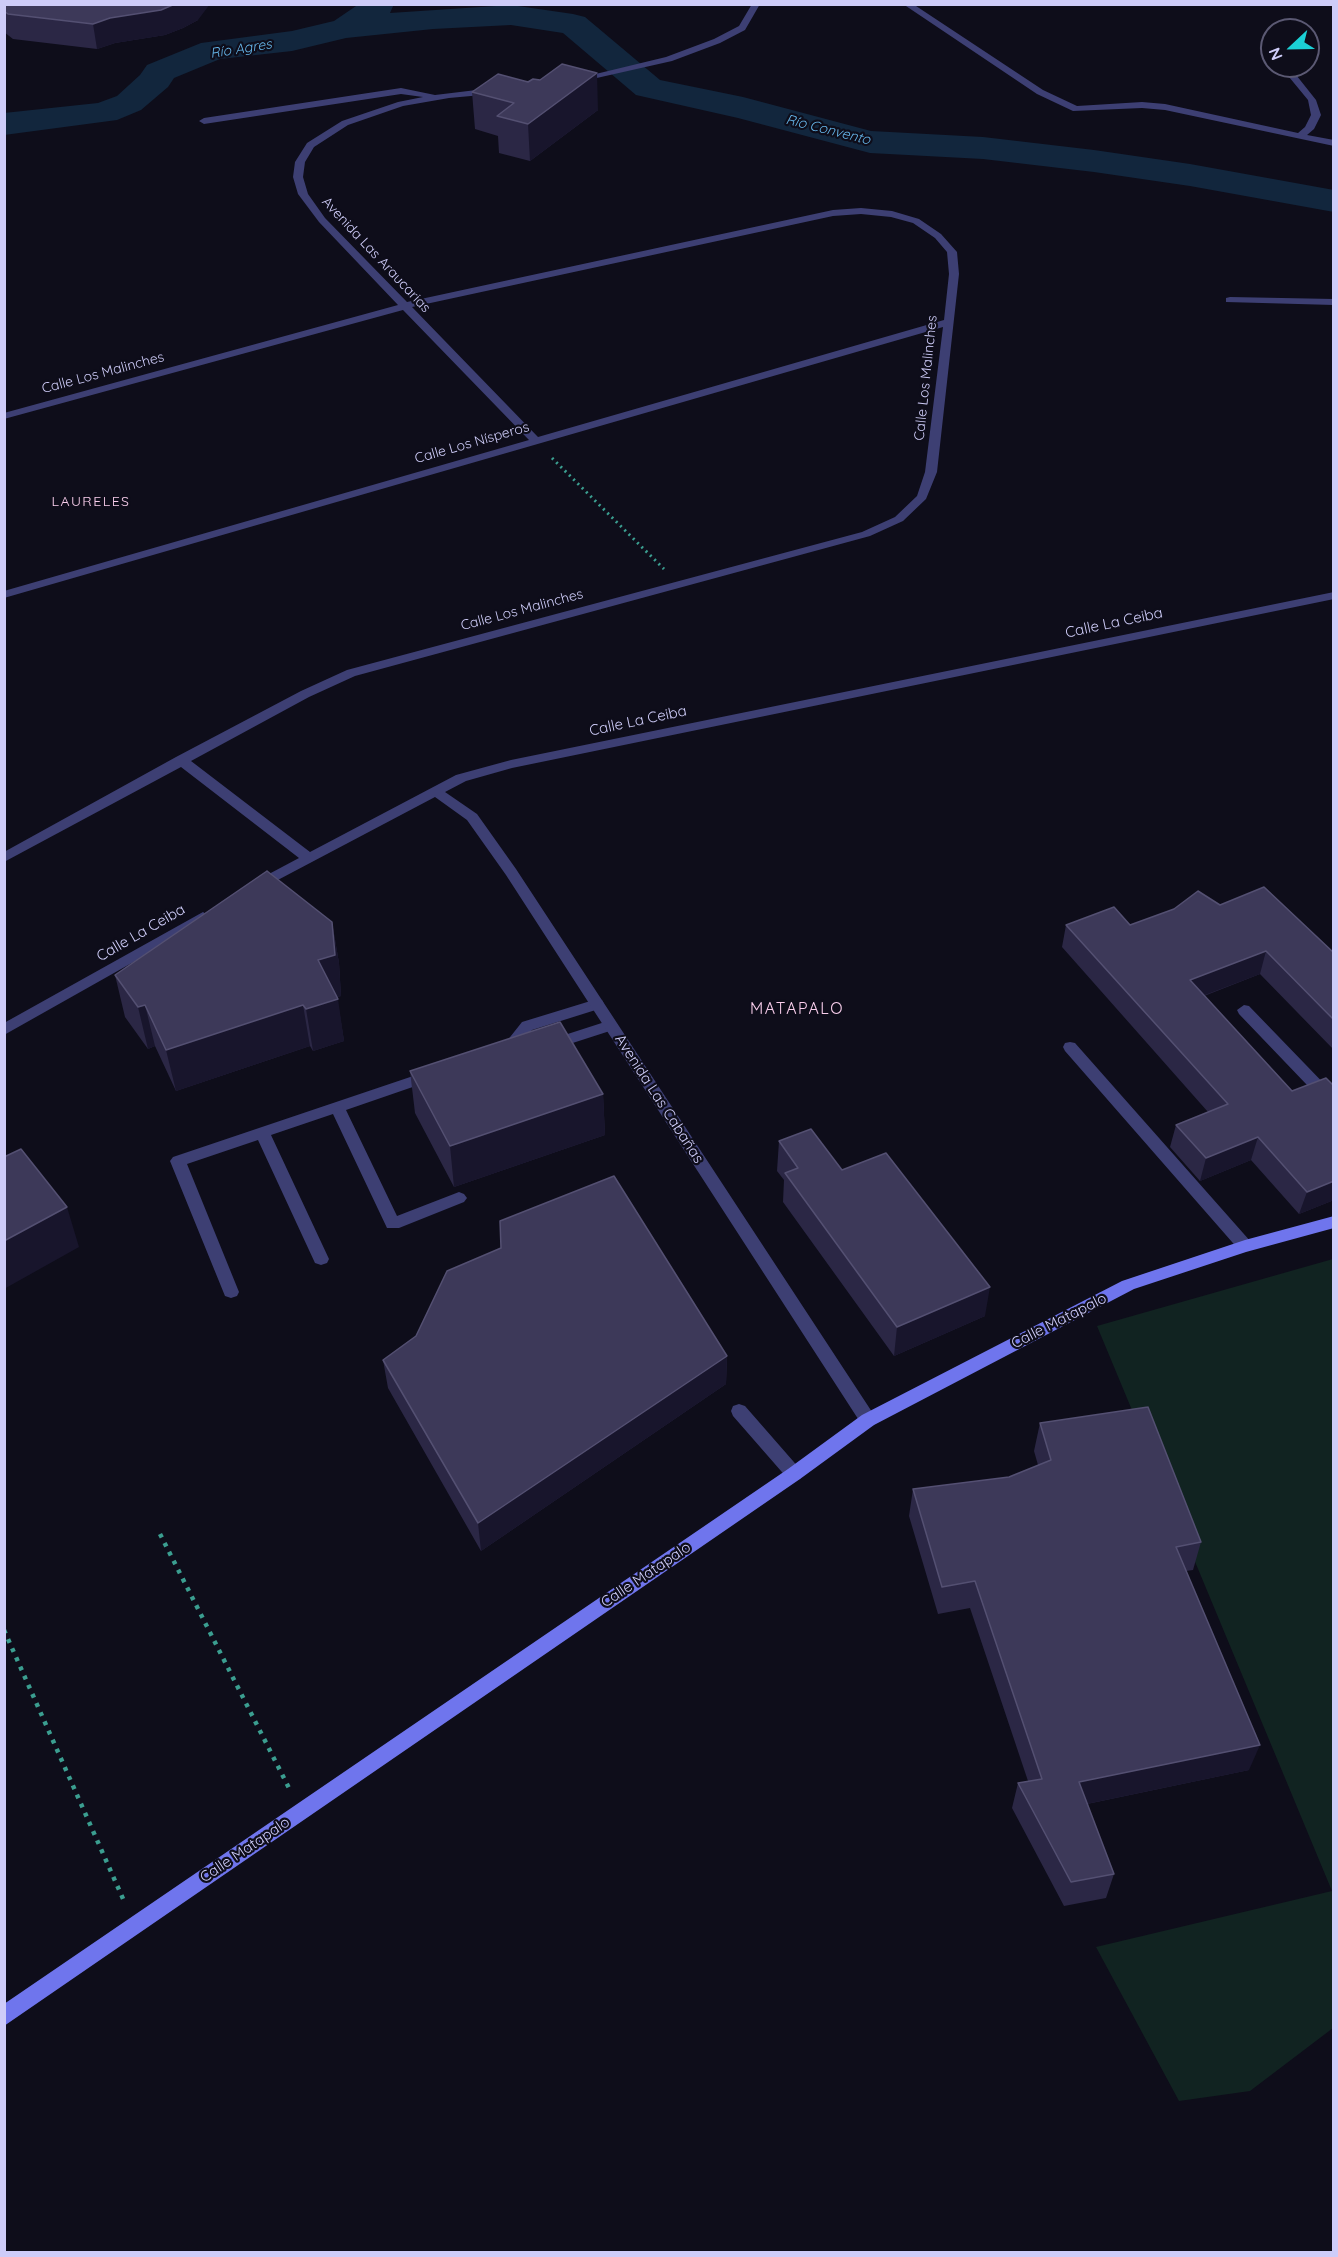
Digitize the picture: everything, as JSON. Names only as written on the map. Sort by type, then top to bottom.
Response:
[{"type":"street","points":[[569,81],[653,63],[700,49],[734,34],[745,25],[756,4]]},
{"type":"street","points":[[907,4],[1056,101],[1076,109],[1142,105],[1165,107],[1334,143]]},
{"type":"street","points":[[1294,78],[1312,100],[1317,115],[1309,129],[1301,135]]},
{"type":"street","points":[[204,121],[401,90],[437,98]]},
{"type":"street","name":"Avenida Las Araucarias","points":[[502,90],[437,98],[375,112],[336,128],[310,145],[298,170],[300,189],[309,204],[535,440]]},
{"type":"street","name":"Calle Los Malinches","points":[[4,416],[405,306],[833,213],[861,211],[892,214],[916,221],[938,236],[952,252],[954,274],[931,472],[922,497],[892,523],[866,534],[351,673],[304,694],[4,858]]},
{"type":"street","points":[[1230,300],[1334,302]]},
{"type":"street","name":"Calle Los Nísperos","points":[[4,595],[948,322]]},
{"type":"street","name":"Calle La Ceiba","points":[[247,892],[461,778],[511,765],[1334,595]]},
{"type":"street","points":[[181,760],[308,858]]},
{"type":"street","name":"Avenida Las Cabañas","points":[[435,791],[472,817],[511,872],[868,1420]]},
{"type":"street","name":"Calle La Ceiba","points":[[4,1030],[217,909]]},
{"type":"street","points":[[597,1004],[527,1026],[505,1048],[535,1048],[611,1025]]},
{"type":"street","points":[[1244,1010],[1334,1104]]},
{"type":"street","points":[[1070,1047],[1245,1246]]},
{"type":"street","points":[[231,1292],[178,1161],[263,1134],[446,1069]]},
{"type":"street","points":[[338,1107],[393,1224],[459,1198]]},
{"type":"street","points":[[263,1134],[321,1258]]},
{"type":"street","name":"Calle Matapalo","points":[[4,2016],[794,1474],[868,1420],[1128,1286],[1245,1246],[1334,1222]]},
{"type":"street","points":[[740,1411],[794,1474]]},
{"type":"path","points":[[535,440],[679,584]]},
{"type":"path","points":[[160,1534],[301,1812]]},
{"type":"path","points":[[4,1630],[135,1925]]},
{"type":"green space","points":[[1333,1259],[1333,2028],[1250,2091],[1179,2101],[1096,1947],[1332,1891],[1097,1326]]},
{"type":"building","points":[[4,4],[175,4],[161,10],[110,18],[93,24],[8,14],[4,11]]},
{"type":"building","points":[[562,64],[597,73],[528,124],[497,116],[514,103],[472,92],[498,74],[528,82],[533,79],[540,80]]},
{"type":"building","points":[[267,871],[332,922],[335,955],[318,960],[338,999],[306,1009],[303,1005],[166,1050],[145,1005],[138,1007],[115,975]]},
{"type":"building","points":[[1264,887],[1334,953],[1334,1020],[1266,951],[1190,980],[1292,1091],[1326,1078],[1334,1086],[1334,1181],[1307,1192],[1258,1137],[1206,1158],[1176,1125],[1228,1104],[1066,925],[1114,907],[1130,925],[1174,909],[1198,891],[1220,905]]},
{"type":"building","points":[[560,1022],[603,1094],[450,1146],[410,1071]]},
{"type":"building","points":[[811,1129],[842,1170],[886,1153],[990,1287],[897,1327],[785,1173],[798,1168],[779,1141]]},
{"type":"building","points":[[21,1149],[67,1207],[4,1241],[4,1157]]},
{"type":"building","points":[[614,1176],[727,1356],[478,1523],[383,1360],[416,1336],[447,1271],[501,1248],[500,1221]]},
{"type":"building","points":[[1148,1407],[1201,1542],[1176,1547],[1260,1745],[1079,1782],[1114,1874],[1071,1882],[1018,1783],[1042,1779],[975,1581],[942,1587],[913,1489],[1009,1477],[1051,1460],[1040,1423]]},
{"type":"waterway","name":"Río Agres","points":[[346,28],[379,6]]},
{"type":"waterway","name":"Río Convento","points":[[346,28],[433,19],[511,15],[573,24],[648,88],[743,108],[870,142],[983,148],[1094,161],[1190,175],[1334,201]]},
{"type":"waterway","name":"Río Agres","points":[[4,124],[105,113],[129,103],[156,80],[159,72],[213,50],[292,41],[346,28]]},
{"type":"district","name":"LAURELES","points":[[91,502]]},
{"type":"district","name":"MATAPALO","points":[[797,1009]]}]
